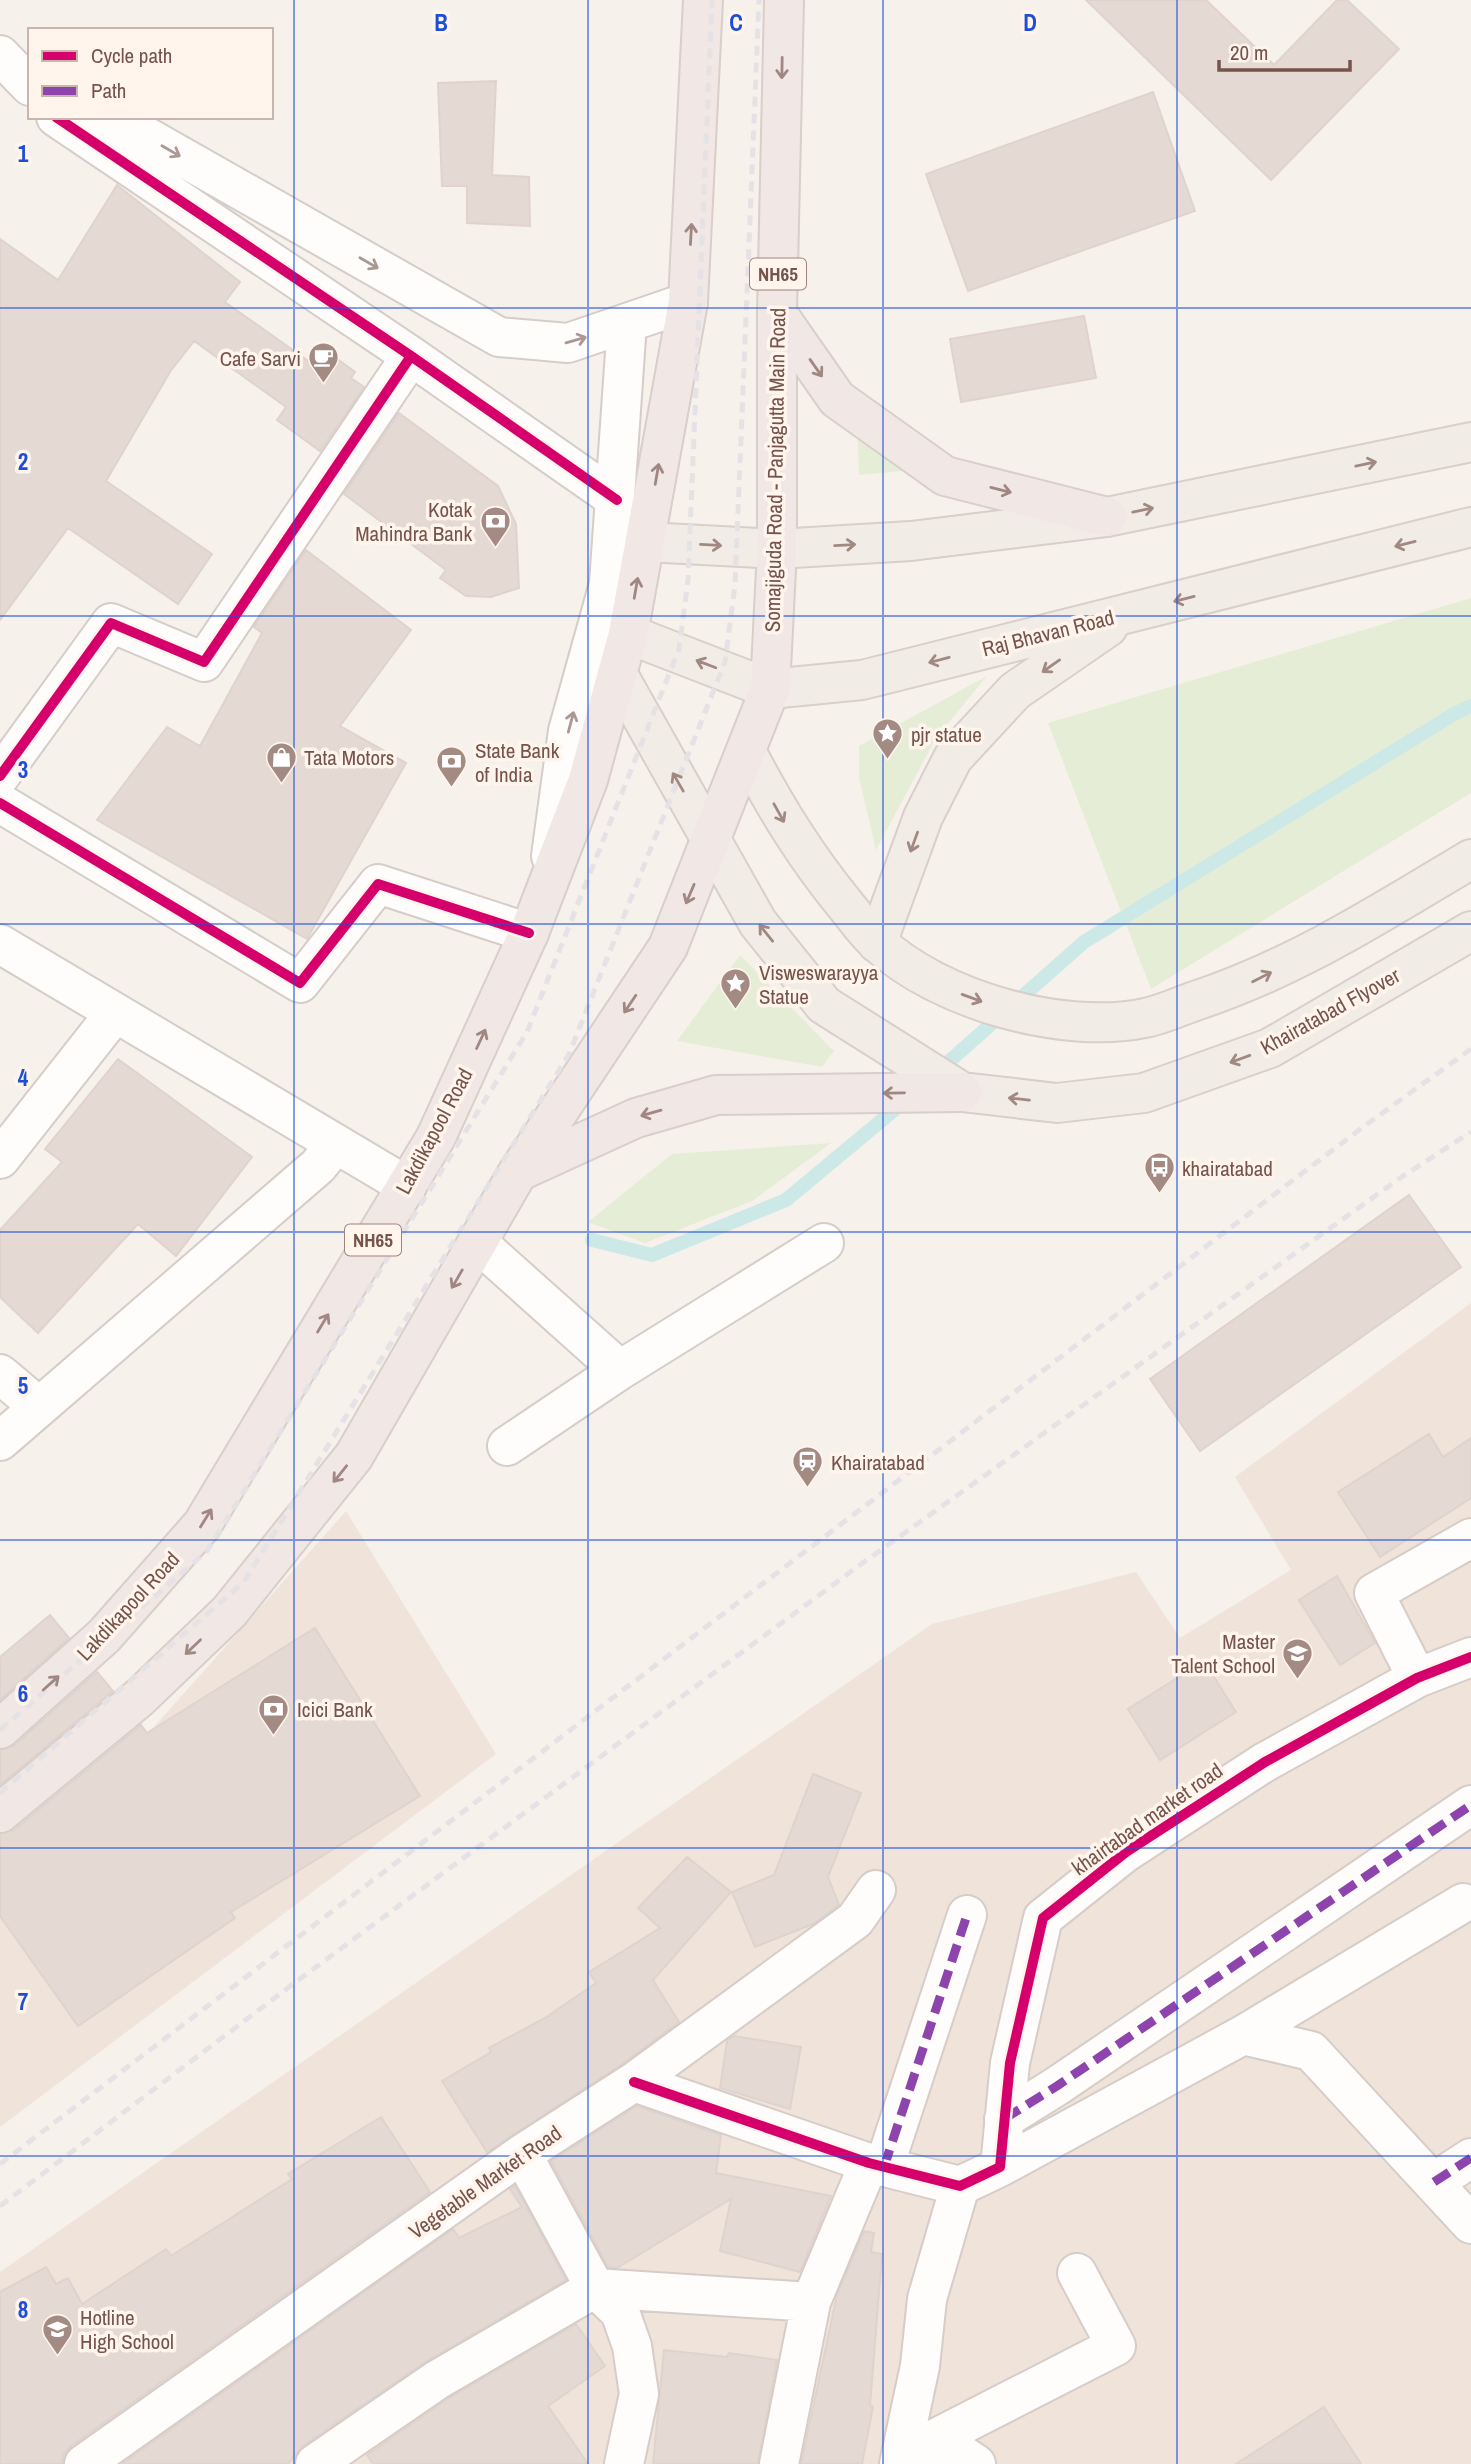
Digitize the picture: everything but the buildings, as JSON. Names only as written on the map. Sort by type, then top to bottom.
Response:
[{"type":"highway","name":"NH65","points":[[628,634],[688,302],[703,0]]},
{"type":"highway","name":"Somajiguda Road - Panjagutta Main Road","points":[[517,1172],[668,947],[770,689],[777,549],[777,313],[784,0]]},
{"type":"highway","points":[[777,313],[837,399],[945,476],[1107,517]]},
{"type":"highway","name":"Lakdikapool Road","points":[[0,1729],[104,1636],[202,1525],[436,1137],[528,933],[588,780],[628,634]]},
{"type":"highway","points":[[0,1813],[138,1699],[229,1612],[354,1456],[517,1172],[636,1118],[716,1095],[962,1093]]},
{"type":"main road","points":[[645,542],[777,549],[911,541],[1107,517],[1471,442]]},
{"type":"main road","name":"Raj Bhavan Road","points":[[628,634],[770,689],[862,680],[1471,527]]},
{"type":"main road","points":[[877,943],[923,817],[953,758],[1015,691],[1127,614]]},
{"type":"main road","name":"Khairatabad Flyover","points":[[617,673],[758,923],[824,1005],[962,1093],[1058,1103],[1144,1093],[1270,1048],[1471,931]]},
{"type":"main road","points":[[747,752],[782,821],[817,870],[877,943],[910,968],[957,992],[1010,1011],[1062,1021],[1144,1018],[1250,983],[1335,940],[1471,859]]},
{"type":"street","points":[[59,119],[411,356],[617,500]]},
{"type":"street","points":[[116,119],[499,337],[568,343],[688,302]]},
{"type":"street","points":[[546,887],[568,731],[610,584],[627,323]]},
{"type":"street","points":[[0,776],[111,623],[204,662],[411,356]]},
{"type":"street","points":[[0,803],[300,983],[378,884],[528,933]]},
{"type":"street","points":[[0,944],[407,1186]]},
{"type":"street","points":[[0,1159],[115,1013]]},
{"type":"street","points":[[0,1441],[318,1166],[336,1144]]},
{"type":"street","points":[[507,1446],[620,1370],[824,1243]]},
{"type":"street","points":[[478,1244],[620,1370]]},
{"type":"street","points":[[0,1374],[39,1407]]},
{"type":"street","points":[[1416,1678],[1374,1593],[1471,1538]]},
{"type":"street","name":"khairtabad market road","points":[[1000,2167],[1010,2063],[1043,1918],[1126,1853],[1265,1762],[1416,1678],[1471,1657]]},
{"type":"street","points":[[1004,2119],[1058,2086],[1471,1805]]},
{"type":"street","name":"Vegetable Market Road","points":[[84,2464],[522,2154],[634,2082],[855,1920],[876,1889]]},
{"type":"street","points":[[634,2082],[877,2165],[960,2186],[1243,2035],[1463,1903]]},
{"type":"street","points":[[779,2464],[811,2302],[877,2165],[967,1915]]},
{"type":"street","points":[[1243,2035],[1311,2051],[1471,2224]]},
{"type":"street","points":[[522,2154],[595,2288],[620,2312],[632,2346],[639,2394],[624,2464]]},
{"type":"street","points":[[1434,2182],[1471,2158]]},
{"type":"street","points":[[905,2455],[928,2299],[960,2186]]},
{"type":"street","points":[[905,2455],[1116,2346],[1077,2273]]},
{"type":"street","points":[[316,2464],[437,2380],[595,2288],[811,2302]]},
{"type":"street","points":[[905,2455],[961,2454],[976,2464]]},
{"type":"shaded area","points":[[1471,1303],[1471,2464],[0,2464],[0,2272],[932,1624],[1136,1572],[1180,1638],[1291,1570],[1235,1477]]},
{"type":"shaded area","points":[[346,1511],[496,1754],[0,2127],[0,1859],[145,1737]]},
{"type":"green space","points":[[856,398],[943,467],[859,475]]},
{"type":"green space","points":[[1471,598],[1471,793],[1151,989],[1048,723]]},
{"type":"green space","points":[[987,676],[936,738],[876,850],[859,777],[859,746]]},
{"type":"green space","points":[[740,955],[834,1051],[822,1067],[677,1041]]},
{"type":"green space","points":[[831,1143],[752,1201],[645,1243],[588,1222],[672,1154]]},
{"type":"waterway","points":[[937,1072],[1084,942],[1471,706]]},
{"type":"waterway","points":[[592,1240],[652,1255],[786,1200],[906,1100]]},
{"type":"railway","points":[[0,1730],[207,1551],[527,1032],[679,649],[688,580],[712,0]]},
{"type":"railway","points":[[0,1793],[244,1582],[569,1054],[725,662],[735,585],[759,0]]},
{"type":"railway","points":[[0,2164],[1363,1127],[1471,1049]]},
{"type":"railway","points":[[0,2206],[293,1984],[864,1562],[1403,1176],[1471,1132]]},
{"type":"marked path","points":[[1004,2119],[1057,2086],[1471,1805]]},
{"type":"marked path","points":[[884,2167],[967,1915]]},
{"type":"marked path","points":[[1434,2182],[1471,2158]]},
{"type":"cycle path","points":[[59,119],[411,356],[617,500]]},
{"type":"cycle path","points":[[0,776],[111,623],[204,662],[411,356]]},
{"type":"cycle path","points":[[0,803],[300,983],[378,884],[529,933]]},
{"type":"cycle path","points":[[634,2082],[869,2163],[960,2186],[1000,2167],[1010,2063],[1043,1918],[1126,1852],[1265,1762],[1417,1678],[1471,1657]]},
{"type":"place","name":"Cafe Sarvi","points":[[324,385]]},
{"type":"place","name":"Kotak Mahindra Bank","points":[[495,548]]},
{"type":"place","name":"pjr statue","points":[[888,761]]},
{"type":"place","name":"Tata Motors","points":[[281,784]]},
{"type":"place","name":"State Bank of India","points":[[452,789]]},
{"type":"place","name":"Visweswarayya Statue","points":[[736,1011]]},
{"type":"place","name":"khairatabad","points":[[1159,1195]]},
{"type":"place","name":"Khairatabad","points":[[808,1489]]},
{"type":"place","name":"Master Talent School","points":[[1298,1680]]},
{"type":"place","name":"Icici Bank","points":[[274,1736]]},
{"type":"place","name":"Hotline High School","points":[[57,2356]]}]
